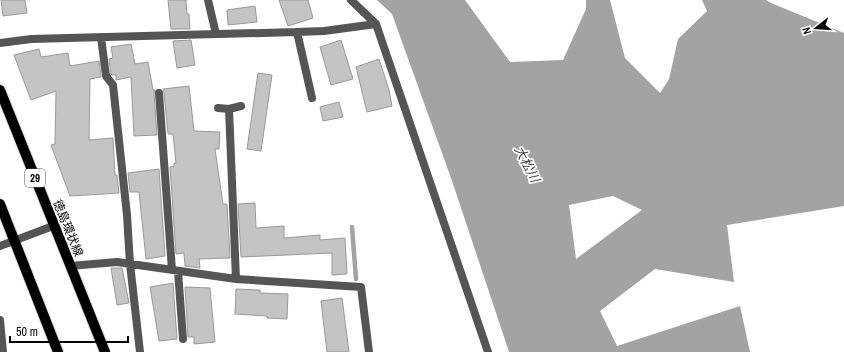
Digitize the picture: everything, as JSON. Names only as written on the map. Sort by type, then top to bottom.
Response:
[{"type":"main road","name":"徳島環状線","points":[[0,90],[53,226],[105,352]]},
{"type":"main road","points":[[0,204],[58,352]]},
{"type":"street","points":[[208,0],[216,34]]},
{"type":"street","points":[[351,0],[376,24],[488,352]]},
{"type":"street","points":[[0,43],[31,39],[324,31],[376,24]]},
{"type":"street","points":[[297,32],[312,98]]},
{"type":"street","points":[[101,37],[106,76],[113,85],[140,352]]},
{"type":"street","points":[[159,93],[175,270],[184,339]]},
{"type":"street","points":[[218,108],[229,109],[241,106]]},
{"type":"street","points":[[229,109],[236,279]]},
{"type":"street","points":[[0,246],[53,226]]},
{"type":"street","points":[[70,266],[117,262],[236,279],[361,287],[369,352]]},
{"type":"street","points":[[0,320],[3,352]]},
{"type":"water","name":"大松川","points":[[377,0],[465,0],[510,62],[563,60],[586,9],[586,0],[610,0],[625,58],[660,93],[669,79],[678,39],[707,11],[702,0],[766,0],[844,33],[844,206],[727,225],[734,282],[655,269],[600,311],[617,346],[740,306],[750,352],[509,352],[451,178],[392,14]],"holes":[[[613,196],[642,210],[576,259],[569,205]]]},
{"type":"building","points":[[1,0],[25,0],[27,13],[3,16]]},
{"type":"building","points":[[168,0],[186,0],[190,29],[171,29]]},
{"type":"building","points":[[279,0],[308,0],[313,18],[288,26]]},
{"type":"building","points":[[255,6],[257,22],[228,25],[227,10]]},
{"type":"building","points":[[191,40],[195,65],[177,68],[173,41]]},
{"type":"building","points":[[341,40],[353,79],[331,85],[320,47]]},
{"type":"building","points":[[131,44],[135,64],[148,62],[153,90],[155,90],[157,135],[134,136],[131,77],[116,80],[116,75],[111,74],[109,59],[113,58],[111,47]]},
{"type":"building","points":[[39,49],[41,57],[68,53],[70,66],[99,61],[101,77],[90,79],[89,140],[113,138],[115,175],[117,175],[119,193],[70,196],[51,145],[55,144],[56,91],[31,100],[14,55]]},
{"type":"building","points":[[379,59],[389,90],[392,106],[367,112],[356,67]]},
{"type":"building","points":[[258,73],[272,75],[261,151],[247,149]]},
{"type":"building","points":[[189,86],[194,131],[220,132],[219,149],[215,149],[223,204],[227,204],[230,258],[199,259],[200,268],[185,266],[184,253],[176,254],[170,167],[174,166],[174,163],[176,163],[173,134],[168,134],[163,89]]},
{"type":"building","points":[[339,102],[343,117],[323,121],[320,107]]},
{"type":"building","points":[[159,169],[165,256],[146,259],[139,192],[130,192],[128,173]]},
{"type":"building","points":[[255,203],[256,228],[284,226],[284,238],[320,235],[320,240],[345,238],[347,274],[332,275],[332,253],[241,257],[238,204]]},
{"type":"building","points":[[111,268],[122,268],[129,303],[117,305]]},
{"type":"building","points":[[173,283],[177,339],[159,341],[150,287]]},
{"type":"building","points":[[185,287],[210,288],[215,342],[194,344],[194,337],[188,337]]},
{"type":"building","points":[[236,289],[260,290],[260,293],[288,294],[287,319],[235,314]]},
{"type":"building","points":[[342,298],[349,352],[327,352],[321,301]]},
{"type":"waterway","points":[[352,227],[356,279]]}]
